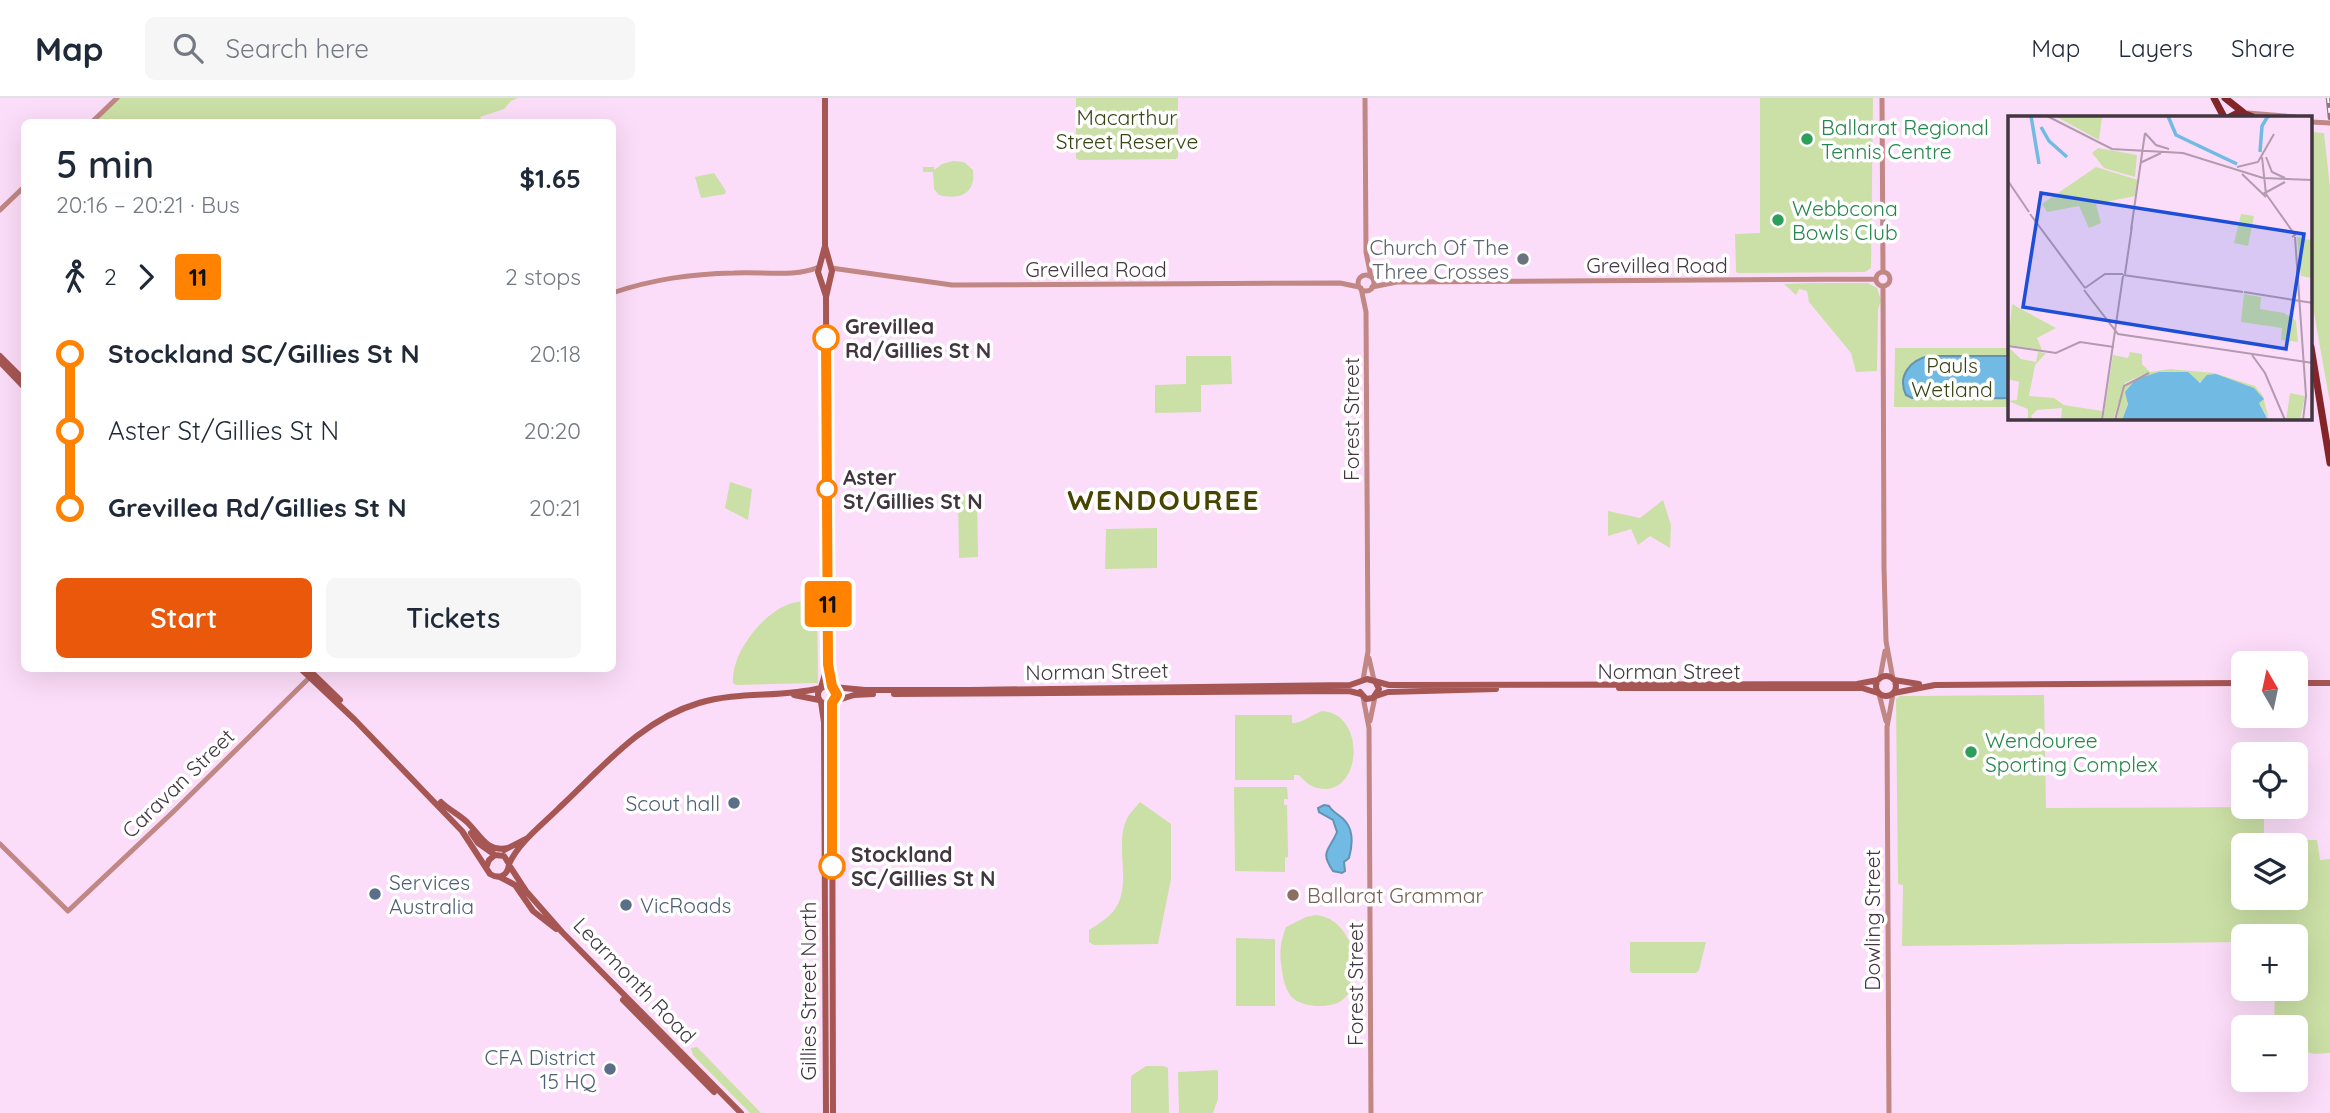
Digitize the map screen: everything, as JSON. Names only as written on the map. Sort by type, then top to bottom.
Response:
[{"type":"highway","points":[[2214,98],[2223,116]]},
{"type":"highway","points":[[2225,98],[2251,116]]},
{"type":"highway","points":[[2232,116],[2244,113]]},
{"type":"highway","points":[[2312,353],[2330,463]]},
{"type":"main road","points":[[788,694],[827,704],[834,702],[837,692],[833,687],[828,664],[826,297],[831,272],[825,246],[825,98]]},
{"type":"main road","points":[[825,246],[819,276],[826,297]]},
{"type":"main road","points":[[820,267],[827,265],[831,272]]},
{"type":"main road","points":[[819,276],[825,279],[831,272]]},
{"type":"main road","points":[[0,358],[21,377]]},
{"type":"main road","points":[[0,358],[21,383]]},
{"type":"main road","points":[[820,701],[818,694],[828,664]]},
{"type":"main road","points":[[306,672],[488,845],[500,849],[508,848]]},
{"type":"main road","points":[[309,672],[453,821],[470,840],[492,875],[500,877],[507,872],[515,853],[535,832],[629,741],[666,716],[699,703],[722,698],[788,694],[833,687]]},
{"type":"main road","name":"Norman Street","points":[[1375,682],[1389,685],[1857,684],[1888,676],[1935,685],[2231,683]]},
{"type":"main road","points":[[1879,679],[1876,685],[1879,693]]},
{"type":"main road","points":[[1894,679],[1897,686],[1894,693]]},
{"type":"main road","points":[[1362,682],[1375,682],[1378,690],[1375,696],[1368,699],[1362,695],[1362,682]]},
{"type":"main road","name":"Norman Street","points":[[833,687],[980,693],[1350,685],[1362,682]]},
{"type":"main road","points":[[2308,683],[2330,683]]},
{"type":"main road","name":"Norman Street","points":[[1375,696],[1402,691],[1862,688],[1885,696],[1935,685]]},
{"type":"main road","name":"Norman Street","points":[[834,702],[854,695],[870,694],[1349,691],[1362,695]]},
{"type":"main road","name":"Gillies Street North","points":[[820,701],[824,722],[828,796],[833,1113]]},
{"type":"main road","name":"Gillies Street North","points":[[828,796],[834,702]]},
{"type":"main road","points":[[460,817],[478,844],[496,855],[504,856],[509,864]]},
{"type":"main road","points":[[486,868],[489,860],[535,832]]},
{"type":"main road","name":"Learmonth Road","points":[[509,864],[526,891],[562,932],[668,1043]]},
{"type":"main road","name":"Learmonth Road","points":[[500,877],[515,885],[533,911],[555,927],[668,1043],[741,1113]]},
{"type":"main road","name":"Gillies Street North","points":[[826,1113],[829,947]]},
{"type":"main road","name":"Learmonth Road","points":[[729,1103],[736,1113]]},
{"type":"street","points":[[95,119],[117,98]]},
{"type":"street","points":[[1365,98],[1366,252],[1372,287]]},
{"type":"street","points":[[1882,98],[1883,272]]},
{"type":"street","points":[[2244,113],[2283,116]]},
{"type":"street","points":[[0,210],[21,190]]},
{"type":"street","points":[[1360,288],[1366,252]]},
{"type":"street","points":[[794,272],[820,267]]},
{"type":"street","name":"Grevillea Road","points":[[831,272],[853,271],[952,285],[1340,283],[1367,290],[1396,282],[1876,279]]},
{"type":"street","points":[[616,292],[648,282],[734,272],[794,272],[819,276]]},
{"type":"street","points":[[1883,272],[1876,279],[1883,286]]},
{"type":"street","points":[[1883,272],[1889,279],[1883,286]]},
{"type":"street","name":"Grevillea Road","points":[[1340,283],[1367,275],[1396,282]]},
{"type":"street","points":[[1879,679],[1886,641],[1883,286]]},
{"type":"street","name":"Forest Street","points":[[1366,312],[1372,287]]},
{"type":"street","name":"Forest Street","points":[[1360,288],[1366,312],[1368,651],[1362,682]]},
{"type":"street","points":[[1886,641],[1894,679]]},
{"type":"street","name":"Forest Street","points":[[1368,651],[1375,682]]},
{"type":"street","name":"Caravan Street","points":[[0,844],[68,911],[311,676]]},
{"type":"street","name":"Dowling Street","points":[[1879,693],[1887,727]]},
{"type":"street","name":"Dowling Street","points":[[1889,1113],[1887,727],[1894,693]]},
{"type":"street","name":"Forest Street","points":[[1362,695],[1369,728]]},
{"type":"street","name":"Forest Street","points":[[1371,1113],[1369,728],[1375,696]]},
{"type":"green space","points":[[119,98],[518,98],[504,109],[480,117],[481,119],[97,119]]},
{"type":"green space","name":"Macarthur Street Reserve","points":[[1076,98],[1178,98],[1178,157],[1079,160],[1076,158]]},
{"type":"green space","points":[[1760,98],[1873,98],[1871,268],[1865,272],[1737,273],[1735,234],[1760,233]]},
{"type":"green space","points":[[2312,132],[2324,133],[2330,187],[2330,403],[2312,302]]},
{"type":"green space","points":[[953,161],[964,162],[973,170],[972,185],[960,196],[939,195],[934,189],[933,172],[923,172],[923,167],[934,167],[934,170]]},
{"type":"green space","points":[[714,173],[726,191],[725,194],[701,198],[695,177]]},
{"type":"green space","points":[[1868,283],[1877,288],[1881,300],[1878,310],[1877,371],[1856,372],[1851,353],[1809,302],[1807,291],[1799,289],[1796,295],[1784,284]]},
{"type":"green space","name":"Pauls Wetland","points":[[1895,348],[2008,348],[2008,407],[1894,407]]},
{"type":"green space","points":[[1186,356],[1231,356],[1232,384],[1201,385],[1201,412],[1155,413],[1155,385],[1186,384]]},
{"type":"green space","points":[[730,482],[752,489],[748,520],[725,508]]},
{"type":"green space","points":[[977,494],[978,557],[959,558],[958,495]]},
{"type":"green space","points":[[1663,500],[1671,525],[1670,548],[1650,536],[1638,545],[1631,529],[1608,536],[1608,511],[1640,518]]},
{"type":"green space","points":[[1157,528],[1157,568],[1105,569],[1106,529]]},
{"type":"green space","points":[[817,601],[818,683],[733,683],[737,659],[759,625],[789,604]]},
{"type":"green space","points":[[2044,695],[2046,808],[2231,807],[2231,819],[2264,819],[2264,833],[2231,833],[2231,910],[2308,910],[2308,840],[2317,840],[2320,860],[2330,859],[2330,1053],[2308,1052],[2308,1015],[2274,1015],[2275,1001],[2308,1001],[2308,924],[2231,924],[2231,942],[1902,946],[1903,885],[1898,884],[1896,699],[1900,696]]},
{"type":"green space","points":[[1322,711],[1336,715],[1346,724],[1351,736],[1354,750],[1352,764],[1347,776],[1338,785],[1326,789],[1317,788],[1299,775],[1294,775],[1294,780],[1235,780],[1235,715],[1292,715],[1292,723],[1296,723]]},
{"type":"green space","points":[[1234,787],[1287,787],[1288,799],[1284,799],[1284,805],[1287,805],[1288,852],[1285,872],[1235,871]]},
{"type":"green space","points":[[1140,802],[1171,824],[1171,879],[1158,944],[1094,945],[1089,942],[1089,930],[1112,912],[1122,893],[1124,825]]},
{"type":"green space","points":[[1316,915],[1328,918],[1342,929],[1351,945],[1354,959],[1350,990],[1341,1001],[1324,1006],[1304,1004],[1291,996],[1284,982],[1281,959],[1281,943],[1286,927]]},
{"type":"green space","points":[[1236,938],[1275,939],[1275,1006],[1236,1006]]},
{"type":"green space","points":[[1630,942],[1706,942],[1696,973],[1632,973]]},
{"type":"green space","points":[[697,1047],[761,1113],[750,1113],[693,1055],[691,1048]]},
{"type":"green space","points":[[1146,1066],[1168,1068],[1169,1113],[1131,1113],[1131,1076]]},
{"type":"green space","points":[[1218,1070],[1218,1099],[1213,1113],[1179,1113],[1178,1072]]},
{"type":"water","name":"Pauls Wetland","points":[[2008,356],[2008,398],[1912,398],[1906,395],[1904,375],[1911,365],[1922,358]]},
{"type":"water","points":[[1329,806],[1349,826],[1352,840],[1350,854],[1344,862],[1345,871],[1342,873],[1333,871],[1327,859],[1327,851],[1337,832],[1333,820],[1319,812],[1318,808]]},
{"type":"railway","points":[[2328,98],[2330,118]]},
{"type":"bus line","name":"11","points":[[826,338],[828,664],[832,686],[837,692],[832,703],[832,866]]},
{"type":"place","name":"Ballarat Regional Tennis Centre","points":[[1807,139]]},
{"type":"place","name":"Webbcona Bowls Club","points":[[1778,220]]},
{"type":"place","name":"Church Of The Three Crosses","points":[[1523,259]]},
{"type":"place","name":"Grevillea Rd/Gillies St N","points":[[826,338]]},
{"type":"place","name":"Aster St/Gillies St N","points":[[827,489]]},
{"type":"place","name":"Wendouree Sporting Complex","points":[[1971,752]]},
{"type":"place","name":"Scout hall","points":[[734,803]]},
{"type":"place","name":"Stockland SC/Gillies St N","points":[[832,866]]},
{"type":"place","name":"Services Australia","points":[[375,894]]},
{"type":"place","name":"Ballarat Grammar","points":[[1293,895]]},
{"type":"place","name":"VicRoads","points":[[626,905]]},
{"type":"place","name":"CFA District 15 HQ","points":[[610,1069]]},
{"type":"district","name":"WENDOUREE","points":[[1164,499]]}]
